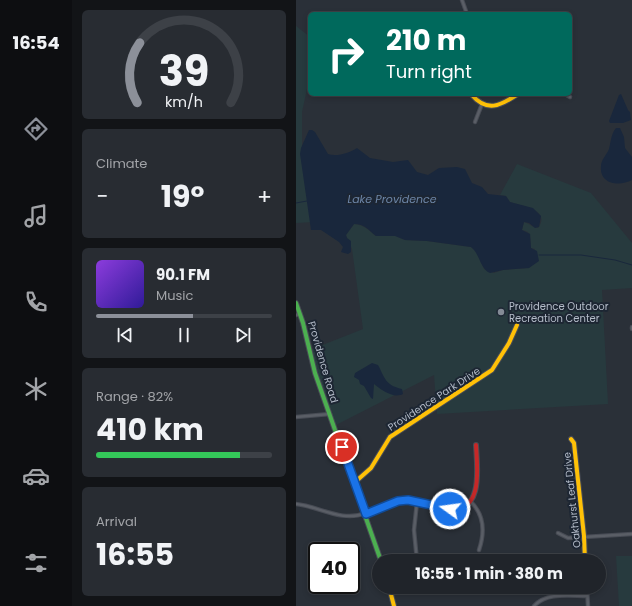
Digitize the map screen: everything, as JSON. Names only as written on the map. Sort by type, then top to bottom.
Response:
[{"type":"street","points":[[462,0],[466,12]]},
{"type":"street","points":[[473,96],[482,104],[492,106],[500,105],[515,96]]},
{"type":"street","points":[[476,122],[482,104]]},
{"type":"street","name":"Providence Road","points":[[296,303],[298,315],[314,369],[380,554]]},
{"type":"street","name":"Providence Park Drive","points":[[354,483],[369,470],[378,457],[385,442],[390,437],[492,370],[509,344],[517,325]]},
{"type":"street","points":[[296,417],[330,414]]},
{"type":"street","name":"Oakhurst Leaf Drive","points":[[571,439],[574,443],[585,554]]},
{"type":"street","points":[[296,504],[344,516],[356,516],[398,501],[418,501],[456,509],[467,504],[473,498],[477,486],[476,445]]},
{"type":"street","points":[[416,554],[414,530],[418,501]]},
{"type":"street","points":[[470,501],[477,507],[481,516],[483,540],[479,550]]},
{"type":"street","points":[[558,533],[568,538],[632,534]]},
{"type":"street","points":[[391,594],[394,606]]},
{"type":"street","points":[[534,606],[546,597],[587,596],[588,606]]},
{"type":"green space","points":[[296,26],[308,35],[308,84],[302,112],[302,153],[306,193],[314,222],[296,223]]},
{"type":"green space","points":[[517,164],[591,193],[632,243],[632,288],[602,290],[608,404],[437,414],[434,375],[334,426],[310,350],[363,329],[352,249],[346,235],[354,224],[361,225],[376,236],[396,236],[405,240],[427,241],[471,247],[476,251],[484,269],[494,273],[503,270],[529,268],[535,249],[531,248],[530,234],[522,230],[524,222],[538,228],[541,222],[541,216],[533,209],[510,202],[506,196],[500,195]]},
{"type":"green space","points":[[616,556],[632,556],[632,606],[619,606]]},
{"type":"water","points":[[621,94],[630,112],[631,120],[623,123],[610,123],[609,121],[619,95]]},
{"type":"water","points":[[616,128],[620,128],[624,137],[625,148],[632,157],[632,180],[621,183],[607,180],[603,177],[601,172],[602,162],[609,149],[612,135]]},
{"type":"water","name":"Lake Providence","points":[[309,130],[315,132],[328,154],[332,155],[343,154],[357,148],[370,158],[393,162],[408,160],[417,172],[428,175],[439,168],[457,167],[465,169],[472,183],[482,187],[488,194],[506,196],[510,202],[533,208],[541,216],[539,227],[535,228],[529,223],[524,222],[522,230],[530,234],[531,248],[537,251],[539,261],[529,268],[503,270],[490,273],[484,268],[471,247],[427,241],[405,240],[395,236],[376,236],[364,226],[358,224],[354,224],[346,235],[351,241],[351,252],[348,254],[341,252],[343,247],[339,242],[321,230],[311,230],[300,154]]},
{"type":"water","points":[[372,363],[378,365],[389,383],[402,389],[403,394],[392,395],[374,384],[373,399],[371,398],[364,386],[354,377],[355,373]]},
{"type":"waterway","points":[[296,203],[307,201]]},
{"type":"waterway","points":[[539,255],[581,255],[615,260],[632,265]]},
{"type":"traffic: fast","points":[[296,303],[303,323],[315,373],[379,554]]},
{"type":"traffic: slow","points":[[473,96],[488,106],[494,106],[505,102],[515,96]]},
{"type":"traffic: slow","points":[[354,483],[371,468],[390,437],[492,370],[509,343],[517,325]]},
{"type":"traffic: slow","points":[[571,439],[574,443],[585,554]]},
{"type":"traffic: slow","points":[[391,594],[394,606]]},
{"type":"traffic: jam","points":[[366,514],[402,500],[418,501],[450,509],[461,508],[469,503],[476,486],[476,445]]},
{"type":"place","name":"Providence Outdoor Recreation Center","points":[[501,312]]},
{"type":"route","points":[[342,447],[366,514],[398,501],[408,500],[450,509]]}]
